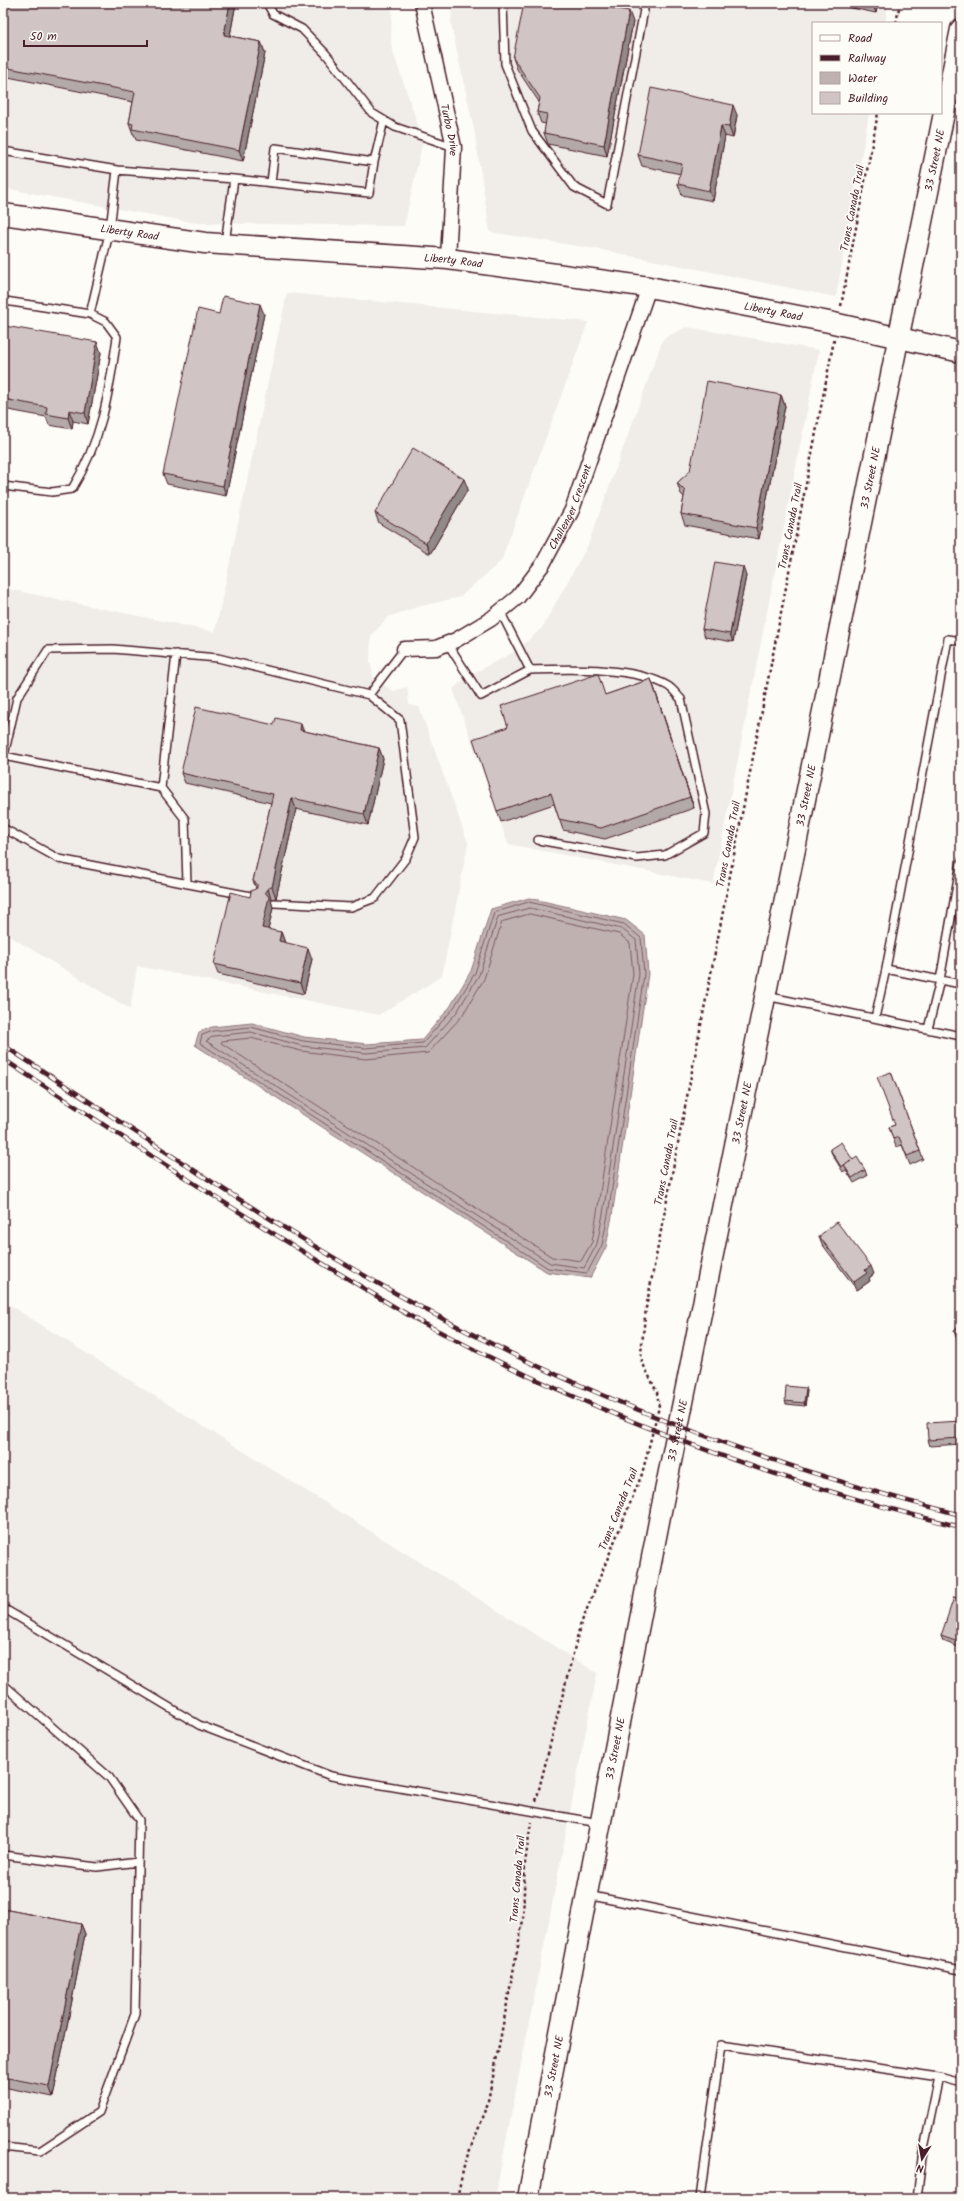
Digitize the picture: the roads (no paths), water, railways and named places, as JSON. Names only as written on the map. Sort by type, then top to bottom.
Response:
[{"type":"street","name":"Turbo Drive","points":[[422,3],[454,147],[448,259]]},
{"type":"street","name":"33 Street NE","points":[[528,2198],[764,995],[961,29]]},
{"type":"street","name":"Liberty Road","points":[[3,214],[110,230],[225,244],[448,259],[650,287],[837,324],[961,352]]},
{"type":"street","name":"Challenger Crescent","points":[[404,649],[436,648],[448,644],[491,619],[518,597],[543,564],[572,510],[650,287]]},
{"type":"lane","points":[[267,3],[273,14],[302,29],[326,54],[372,113],[395,127],[454,147]]},
{"type":"lane","points":[[503,3],[505,64],[532,130],[574,187],[607,204],[644,10],[641,3]]},
{"type":"lane","points":[[3,151],[116,170],[234,179],[369,192],[374,162],[384,120]]},
{"type":"lane","points":[[270,183],[275,148],[374,162]]},
{"type":"lane","points":[[90,314],[110,230],[116,170]]},
{"type":"lane","points":[[225,244],[234,179]]},
{"type":"lane","points":[[3,302],[5,301],[90,314],[106,322],[117,337],[111,380],[100,430],[85,467],[72,490],[52,492],[3,486]]},
{"type":"lane","points":[[500,611],[530,670]]},
{"type":"lane","points":[[875,1018],[886,969],[948,639],[961,641]]},
{"type":"lane","points":[[448,644],[481,696],[530,670],[587,668],[642,677],[668,687],[681,699],[706,814],[704,833],[666,855],[637,858],[538,840]]},
{"type":"lane","points":[[187,884],[185,819],[160,788],[3,758],[17,698],[48,650],[113,649],[218,658],[369,695],[400,720],[415,837],[406,858],[375,898],[351,907],[274,903]]},
{"type":"lane","points":[[369,695],[404,649]]},
{"type":"lane","points":[[160,788],[176,654]]},
{"type":"lane","points":[[3,828],[59,859],[256,898]]},
{"type":"lane","points":[[928,1029],[940,980],[961,862]]},
{"type":"lane","points":[[886,969],[961,984]]},
{"type":"lane","points":[[764,995],[961,1036]]},
{"type":"lane","points":[[3,1608],[50,1634],[199,1725],[331,1776],[534,1810],[601,1823]]},
{"type":"lane","points":[[3,1684],[109,1777],[139,1820],[135,2014],[99,2112],[40,2152],[3,2147]]},
{"type":"lane","points":[[3,1855],[97,1867],[138,1862]]},
{"type":"lane","points":[[587,1895],[961,1970]]},
{"type":"lane","points":[[700,2198],[721,2045],[939,2078],[961,2083]]},
{"type":"lane","points":[[917,2198],[922,2158],[939,2078]]},
{"type":"water","points":[[529,898],[626,920],[645,935],[648,974],[612,1216],[606,1247],[590,1278],[547,1272],[195,1045],[199,1032],[212,1027],[252,1023],[304,1037],[367,1044],[422,1040],[450,1007],[471,971],[491,909]]},
{"type":"railway","points":[[3,1045],[213,1182],[319,1249],[373,1281],[492,1344],[556,1375],[688,1430],[823,1476],[961,1515]]},
{"type":"railway","points":[[3,1059],[293,1245],[412,1317],[487,1356],[552,1387],[619,1416],[753,1467],[891,1509],[961,1527]]}]
